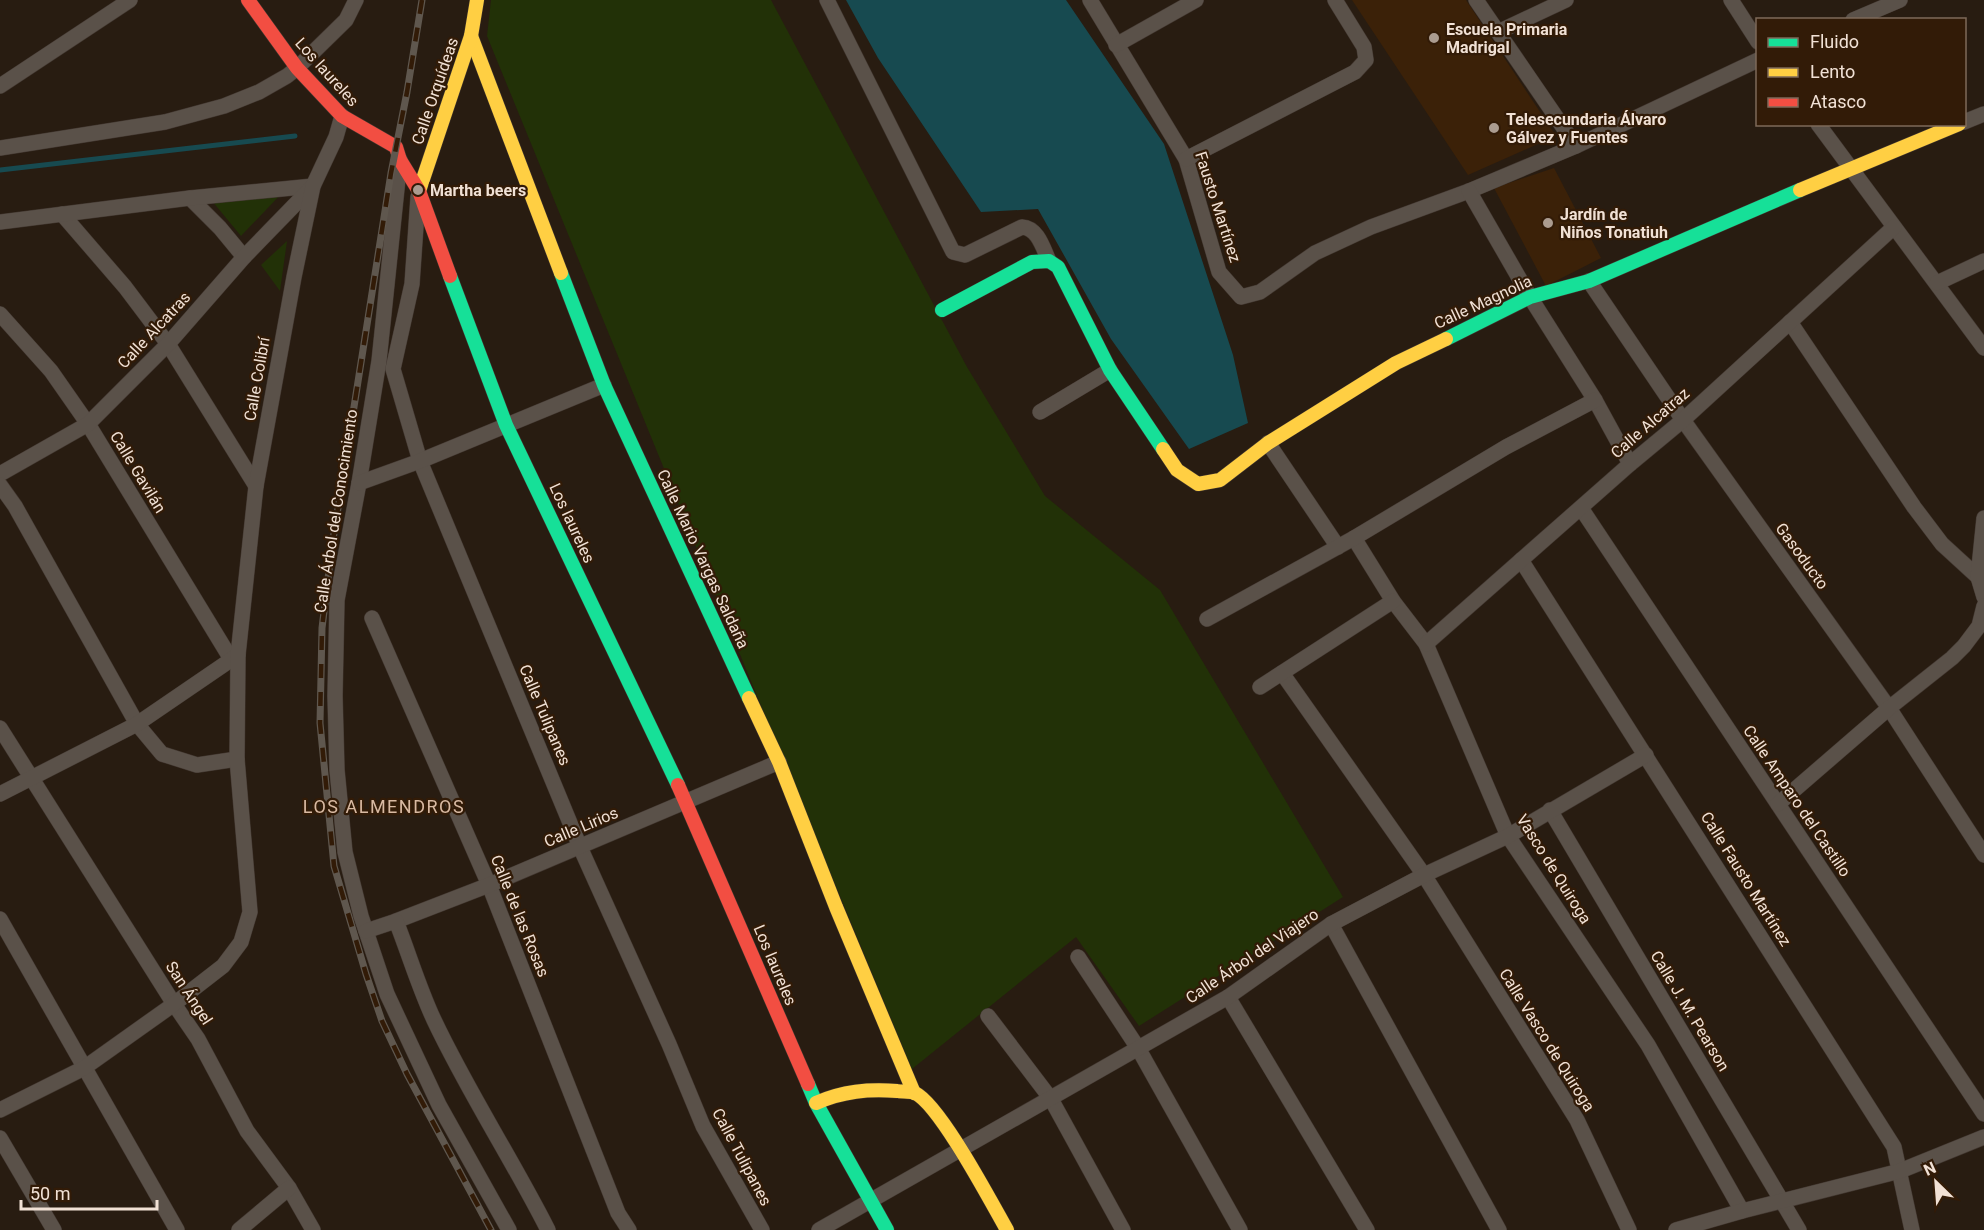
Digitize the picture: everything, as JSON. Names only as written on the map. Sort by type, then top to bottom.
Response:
[{"type":"street","points":[[0,86],[130,0]]},
{"type":"street","name":"Los laureles","points":[[248,0],[297,68],[342,116],[396,147],[400,160],[419,191],[507,425],[686,802],[816,1103],[887,1230]]},
{"type":"street","points":[[0,143],[175,119],[224,106],[260,92],[297,68],[346,20],[356,0]]},
{"type":"street","name":"Calle Orquídeas","points":[[419,191],[471,36],[477,0]]},
{"type":"street","points":[[827,0],[953,252],[965,255],[1022,226],[1029,227],[1036,233],[1049,261],[1032,262],[942,310]]},
{"type":"street","name":"Fausto Martínez","points":[[1090,0],[1186,159],[1220,272],[1241,297],[1260,292],[1315,253],[1371,227],[1469,191]]},
{"type":"street","points":[[1116,45],[1196,0]]},
{"type":"street","points":[[1186,159],[1355,72],[1365,60],[1364,47],[1335,0]]},
{"type":"street","points":[[1476,0],[1576,146]]},
{"type":"street","points":[[1498,32],[1566,0]]},
{"type":"street","points":[[1731,0],[1756,39]]},
{"type":"street","points":[[1858,18],[1900,0]]},
{"type":"street","name":"Calle Mario Vargas Saldaña","points":[[471,36],[604,385],[779,762],[836,907],[914,1093]]},
{"type":"street","points":[[1630,464],[1595,400],[1530,297],[1469,191],[1576,146],[1756,61]]},
{"type":"street","points":[[1966,122],[1984,114]]},
{"type":"street","name":"Calle Colibrí","points":[[174,1004],[223,966],[241,942],[250,912],[237,759],[235,657],[256,486],[294,277],[313,186],[336,137],[342,116]]},
{"type":"street","points":[[1820,126],[1984,348]]},
{"type":"street","name":"Calle Magnolia","points":[[1049,261],[1058,267],[1110,370],[1177,470],[1198,484],[1220,480],[1268,443],[1396,363],[1530,297],[1588,281],[1954,126]]},
{"type":"street","name":"Calle Árbol del Conocimiento","points":[[400,160],[379,361],[337,600],[335,696],[337,770],[345,852],[366,931],[387,994],[439,1105],[509,1230]]},
{"type":"street","points":[[0,222],[190,198],[313,186]]},
{"type":"street","name":"Calle Alcatras","points":[[0,474],[88,424],[168,344],[244,257],[313,186]]},
{"type":"street","name":"Calle Tulipanes","points":[[419,191],[412,284],[393,369],[420,461],[580,847],[669,1044],[703,1126],[762,1230]]},
{"type":"street","points":[[190,198],[220,228],[244,257]]},
{"type":"street","points":[[62,214],[124,286],[168,344],[256,486]]},
{"type":"street","name":"Calle Alcatraz","points":[[1426,644],[1683,420],[1894,227]]},
{"type":"street","points":[[1937,283],[1984,261]]},
{"type":"street","name":"Gasoducto","points":[[1588,281],[1683,420],[1888,708],[1984,855]]},
{"type":"street","name":"Calle Gavilán","points":[[0,314],[51,371],[88,424],[235,657]]},
{"type":"street","points":[[1790,322],[1890,474],[1942,544],[1978,577]]},
{"type":"street","points":[[1040,412],[1110,370]]},
{"type":"street","points":[[359,483],[420,461],[604,385]]},
{"type":"street","points":[[1207,619],[1354,538],[1506,447],[1595,400]]},
{"type":"street","points":[[1268,443],[1338,547]]},
{"type":"street","points":[[0,485],[15,506],[137,724],[162,754],[196,765],[237,759]]},
{"type":"street","name":"Calle Amparo del Castillo","points":[[1581,508],[1984,1114]]},
{"type":"street","points":[[1984,518],[1978,577],[1984,597]]},
{"type":"street","name":"Vasco de Quiroga","points":[[1354,538],[1393,601],[1426,644],[1509,836],[1648,1045],[1742,1211]]},
{"type":"street","name":"Calle Fausto Martínez","points":[[1521,560],[1894,1147],[1912,1230]]},
{"type":"street","points":[[1260,687],[1393,601]]},
{"type":"street","points":[[1778,804],[1888,708],[1964,646],[1979,626],[1984,606]]},
{"type":"street","name":"Calle de las Rosas","points":[[372,618],[489,885],[618,1213],[629,1230]]},
{"type":"street","points":[[0,794],[137,724],[235,657]]},
{"type":"street","name":"Calle Vasco de Quiroga","points":[[1282,673],[1424,875],[1576,1120],[1629,1230]]},
{"type":"street","name":"San Ángel","points":[[0,728],[198,1039],[247,1131],[289,1188],[313,1230]]},
{"type":"street","name":"Calle Árbol del Viajero","points":[[819,1230],[1228,997],[1332,924],[1424,875],[1509,836],[1646,755]]},
{"type":"street","name":"Calle Lirios","points":[[366,931],[489,885],[779,762]]},
{"type":"street","name":"Calle J. M. Pearson","points":[[1550,810],[1799,1230]]},
{"type":"street","points":[[0,919],[177,1230]]},
{"type":"street","points":[[396,921],[433,1017],[463,1077],[524,1183],[548,1230]]},
{"type":"street","points":[[1332,924],[1499,1230]]},
{"type":"street","points":[[1078,957],[1138,1048],[1240,1230]]},
{"type":"street","points":[[1228,997],[1367,1230]]},
{"type":"street","points":[[0,1110],[84,1068],[174,1004]]},
{"type":"street","points":[[988,1016],[1051,1099],[1123,1230]]},
{"type":"street","points":[[816,1103],[834,1094],[866,1088],[914,1093],[927,1104],[960,1150],[1007,1230]]},
{"type":"street","points":[[1678,1230],[1742,1211],[1900,1171],[1984,1137]]},
{"type":"street","points":[[0,1138],[54,1230]]},
{"type":"street","points":[[239,1230],[289,1188]]},
{"type":"shaded area","name":"Escuela Primaria Madrigal","points":[[1352,0],[1466,0],[1556,136],[1468,175]]},
{"type":"shaded area","name":"Jardín de Niños Tonatiuh","points":[[1554,168],[1601,258],[1546,286],[1494,188]]},
{"type":"green space","points":[[491,0],[771,0],[967,367],[1045,496],[1160,590],[1343,897],[1139,1026],[1076,937],[912,1069],[487,36]]},
{"type":"green space","points":[[285,190],[241,236],[212,201]]},
{"type":"green space","points":[[287,241],[280,291],[261,265]]},
{"type":"water","points":[[846,0],[1066,0],[1164,144],[1233,355],[1248,423],[1189,449],[1111,339],[1038,209],[981,212],[878,58]]},
{"type":"waterway","points":[[0,170],[295,136]]},
{"type":"railway","points":[[422,0],[391,173],[332,546],[322,628],[320,723],[334,866],[366,974],[382,1021],[407,1074],[491,1230]]},
{"type":"traffic: fast","points":[[1446,339],[1530,297],[1589,281],[1800,190]]},
{"type":"traffic: fast","points":[[942,310],[1032,262],[1049,261],[1058,267],[1110,370],[1163,449]]},
{"type":"traffic: fast","points":[[561,273],[604,385],[749,698]]},
{"type":"traffic: fast","points":[[450,276],[506,425],[678,785]]},
{"type":"traffic: fast","points":[[808,1084],[816,1103],[887,1230]]},
{"type":"traffic: slow","points":[[419,191],[471,36],[477,0]]},
{"type":"traffic: slow","points":[[471,36],[561,273]]},
{"type":"traffic: slow","points":[[1800,190],[1954,126]]},
{"type":"traffic: slow","points":[[1163,449],[1177,470],[1198,484],[1220,480],[1268,443],[1396,363],[1446,339]]},
{"type":"traffic: slow","points":[[749,698],[779,762],[836,907],[914,1093]]},
{"type":"traffic: slow","points":[[816,1103],[856,1092],[886,1090],[915,1093],[925,1101],[951,1134],[1007,1230]]},
{"type":"traffic: jam","points":[[248,0],[297,68],[342,116],[396,147],[400,160],[419,191],[450,276]]},
{"type":"traffic: jam","points":[[678,785],[808,1084]]},
{"type":"place","name":"Escuela Primaria Madrigal","points":[[1434,38]]},
{"type":"place","name":"Telesecundaria Álvaro Gálvez y Fuentes","points":[[1494,128]]},
{"type":"place","name":"Martha beers","points":[[418,190]]},
{"type":"place","name":"Jardín de Niños Tonatiuh","points":[[1548,223]]},
{"type":"district","name":"LOS ALMENDROS","points":[[384,806]]}]
